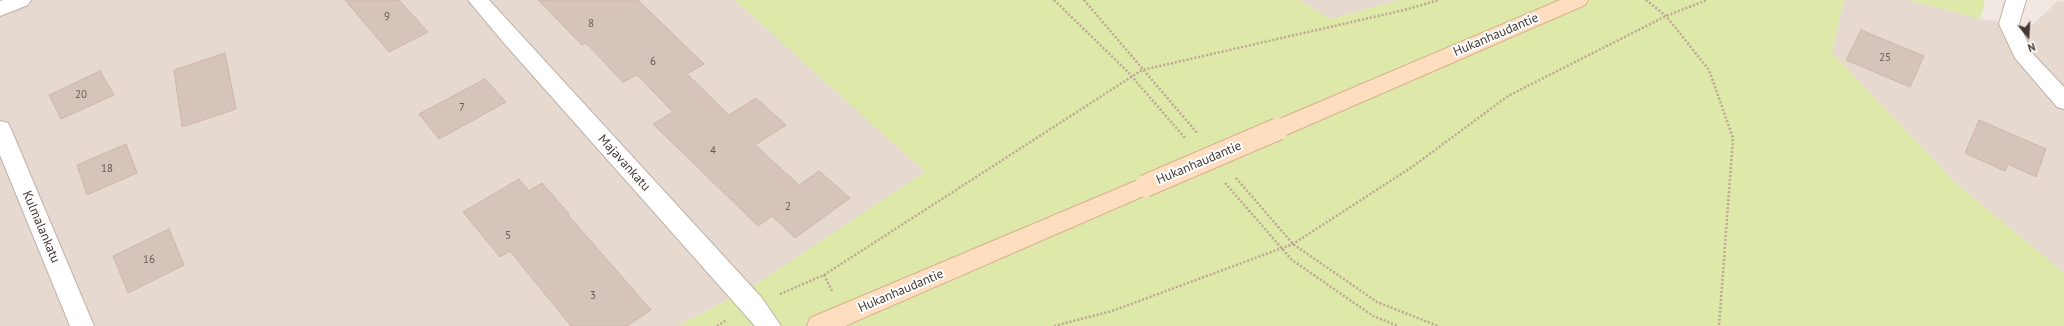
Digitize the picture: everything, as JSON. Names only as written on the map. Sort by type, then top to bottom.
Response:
[{"type":"main road","name":"Hukanhaudantie","points":[[819,326],[1578,0]]},
{"type":"street","points":[[0,9],[21,0]]},
{"type":"street","name":"Majavankatu","points":[[478,0],[753,305],[769,326]]},
{"type":"street","points":[[2016,0],[2009,24],[2022,52],[2030,64],[2064,101]]},
{"type":"street","name":"Kulmalankatu","points":[[0,129],[82,326]]},
{"type":"path","points":[[1084,0],[1142,70],[1200,136]]},
{"type":"path","points":[[717,326],[753,305],[824,275],[1142,70],[1404,10],[1439,0]]},
{"type":"path","points":[[1646,0],[1666,16],[1709,70],[1733,138],[1719,326]]},
{"type":"path","points":[[1054,326],[1112,311],[1293,244],[1412,167],[1508,96],[1666,16],[1707,0]]},
{"type":"path","points":[[1231,172],[1293,244],[1377,302],[1438,326]]},
{"type":"shaded area","points":[[0,0],[735,0],[926,172],[750,288],[678,326],[0,326]]},
{"type":"shaded area","points":[[1300,0],[1400,0],[1330,19]]},
{"type":"shaded area","points":[[1844,0],[1909,0],[1980,19],[2031,26],[2058,1],[2064,2],[2064,273],[1957,184],[1832,53]]},
{"type":"green space","points":[[735,0],[1300,0],[1330,19],[1400,0],[1844,0],[1832,53],[1957,184],[2064,273],[2064,326],[678,326],[750,288],[925,172]]},
{"type":"green space","points":[[1909,0],[1984,0],[1985,1],[1980,19]]},
{"type":"building","points":[[345,0],[399,0],[428,32],[389,52]]},
{"type":"building","points":[[538,0],[638,0],[704,64],[687,74],[729,115],[756,98],[786,125],[755,145],[799,185],[819,171],[850,198],[795,238],[772,216],[758,226],[653,124],[673,112],[637,75],[623,82],[586,43],[582,45]]},
{"type":"building","points":[[1861,30],[1924,56],[1910,87],[1846,60]]},
{"type":"building","points":[[225,53],[236,109],[182,127],[174,70]]},
{"type":"building","points":[[100,71],[114,95],[61,119],[49,95]]},
{"type":"building","points":[[485,79],[506,102],[439,139],[419,114]]},
{"type":"building","points":[[1979,120],[2046,149],[2036,177],[2008,164],[2005,171],[1965,153]]},
{"type":"building","points":[[126,144],[137,173],[87,195],[77,165]]},
{"type":"building","points":[[519,179],[529,191],[542,183],[651,310],[627,326],[571,326],[510,251],[500,257],[463,212]]},
{"type":"building","points":[[169,229],[184,265],[128,293],[113,256]]}]
